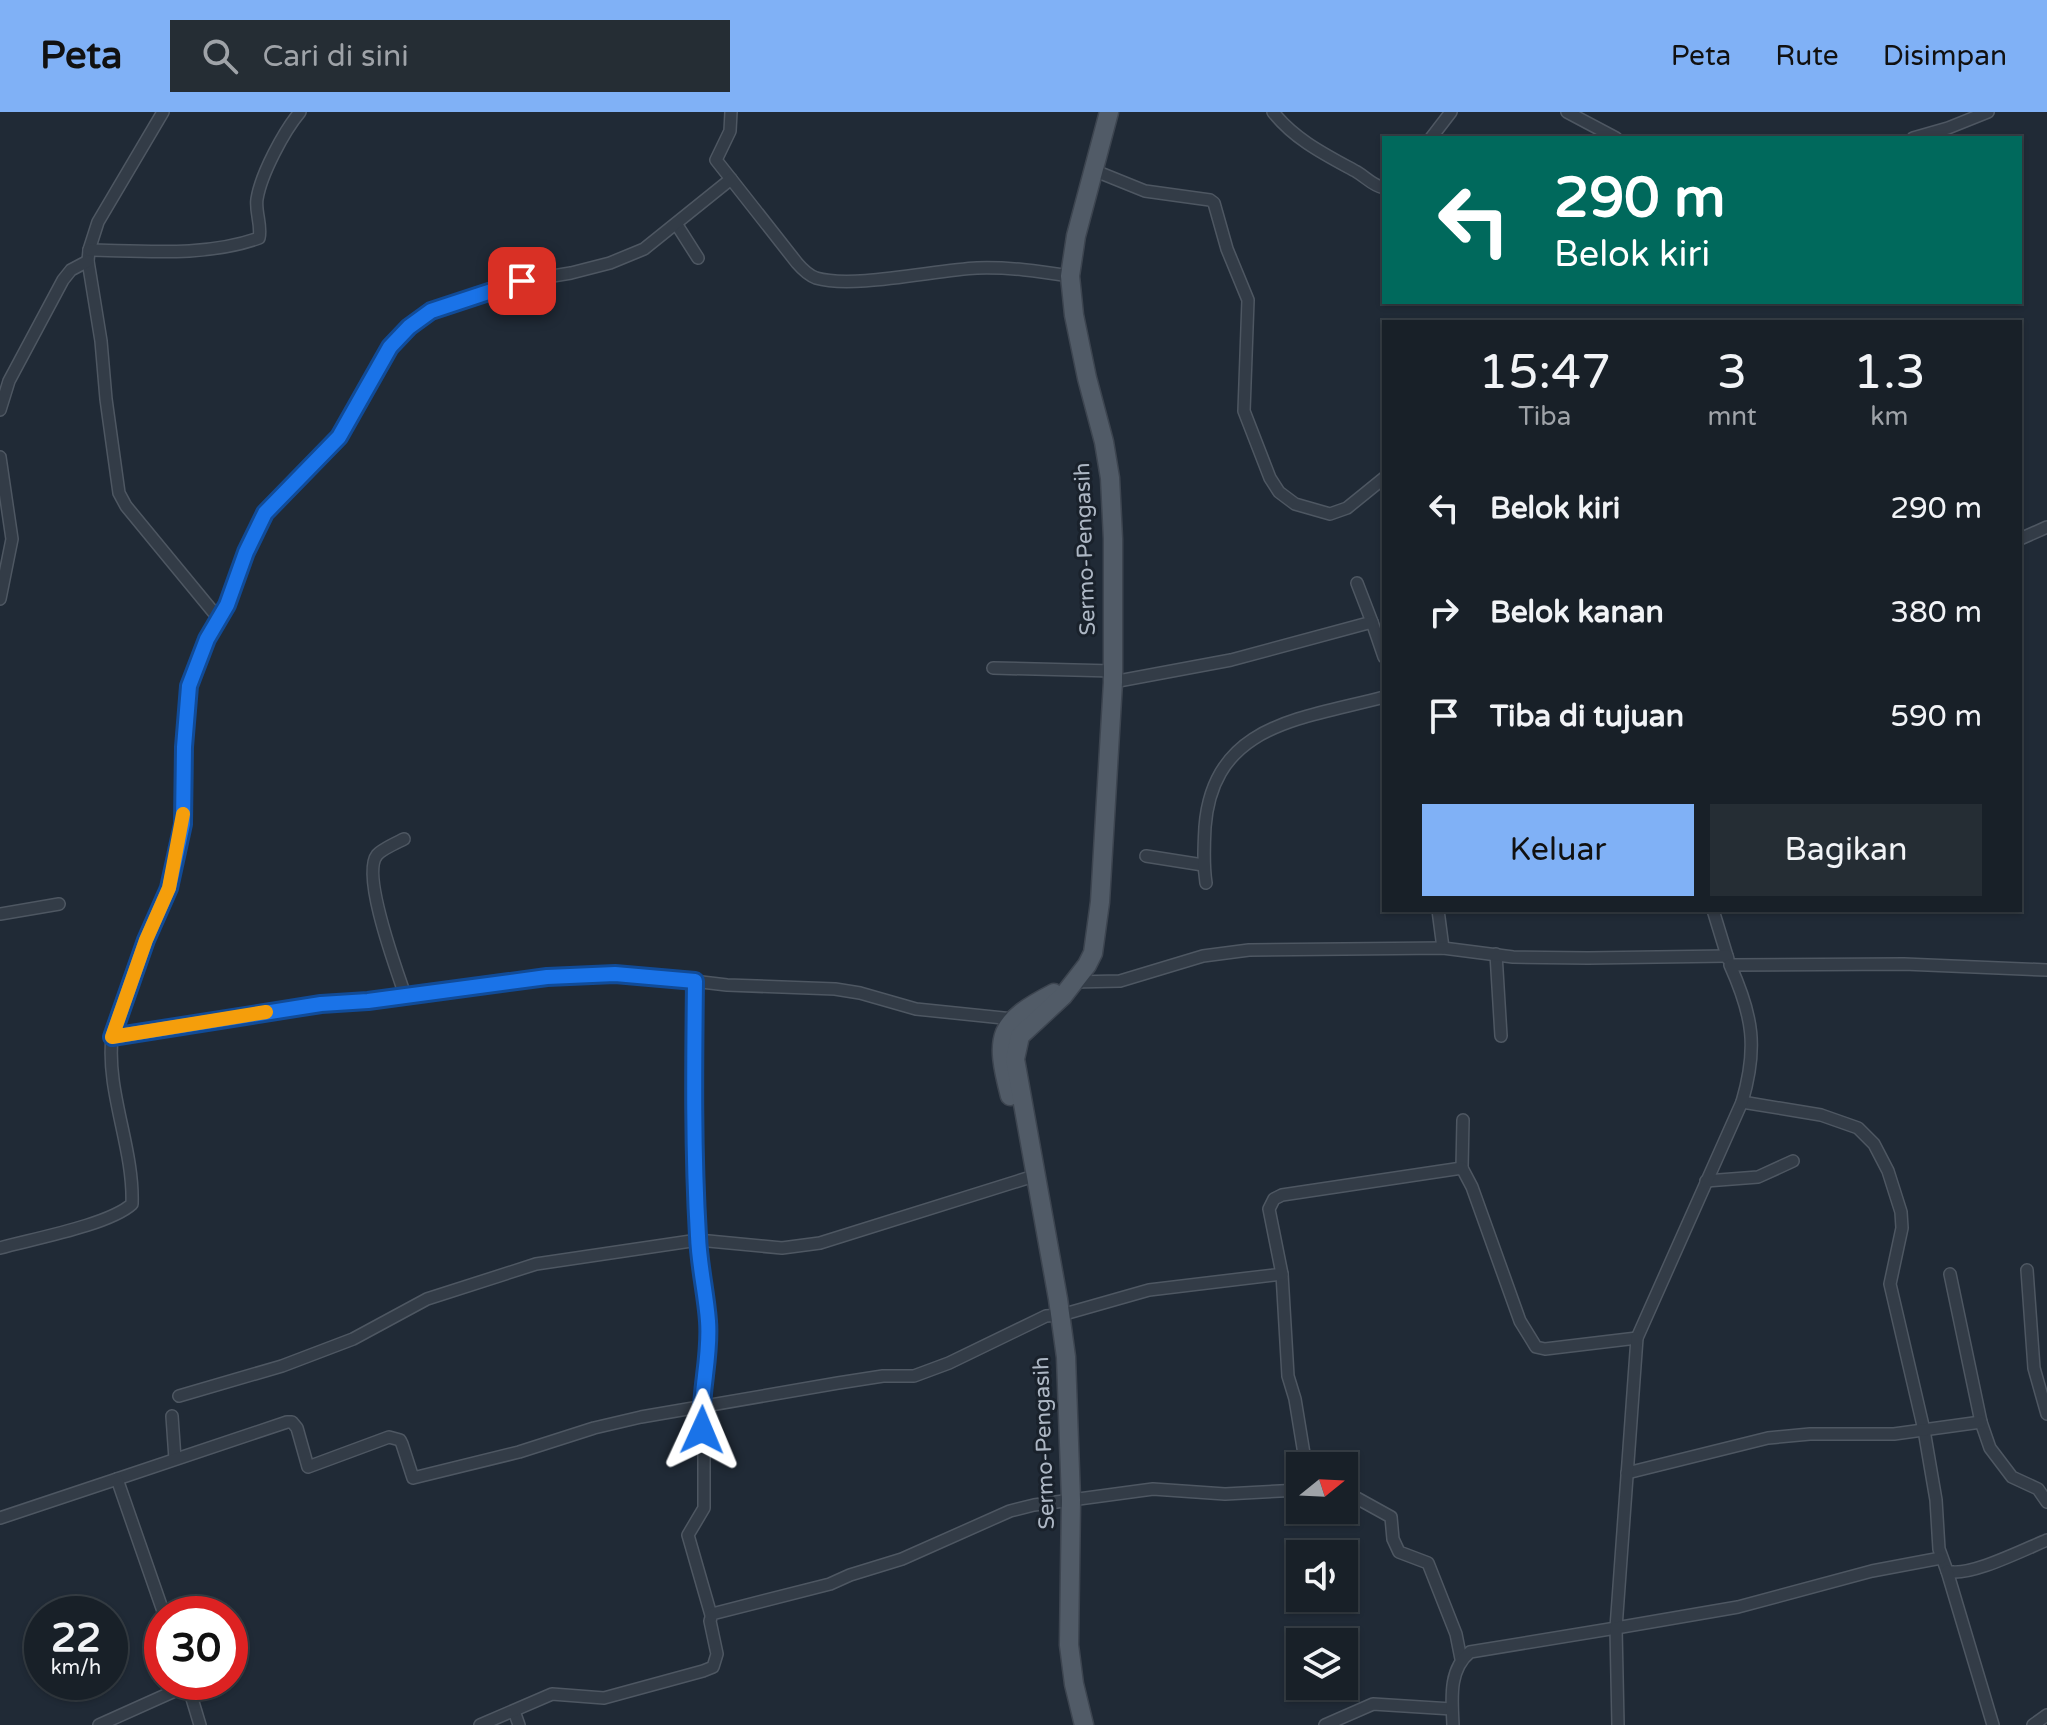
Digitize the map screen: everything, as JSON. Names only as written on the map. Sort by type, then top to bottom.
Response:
[{"type":"main road","name":"Sermo-Pengasih","points":[[1084,1725],[1069,1645],[1071,1500],[1068,1387],[1061,1315],[1016,1072],[1015,1046],[1027,1026],[1063,996],[1087,965],[1093,953],[1100,902],[1113,677],[1113,539],[1110,478],[1079,340],[1070,276],[1076,236],[1109,112]]},
{"type":"main road","name":"Sermo-Pengasih","points":[[1033,1168],[1003,1067],[1001,1040],[1005,1028],[1013,1019],[1072,983]]},
{"type":"street","points":[[163,112],[98,222],[88,255],[119,493],[126,506],[219,619]]},
{"type":"street","points":[[0,410],[9,381],[63,280],[88,255],[204,250],[241,245],[259,238],[261,230],[257,201],[284,132],[300,112]]},
{"type":"street","points":[[731,112],[730,131],[716,160],[807,274],[820,279],[852,280],[976,268],[1023,268],[1070,276]]},
{"type":"street","points":[[1273,112],[1312,147],[1359,173],[1370,184],[1382,187]]},
{"type":"street","points":[[1433,136],[1451,112]]},
{"type":"street","points":[[1567,112],[1612,136]]},
{"type":"street","points":[[1920,136],[1988,112]]},
{"type":"street","points":[[1093,170],[1145,191],[1214,203],[1227,249],[1248,300],[1244,411],[1263,464],[1279,492],[1295,504],[1330,514],[1347,508],[1382,480]]},
{"type":"street","points":[[0,1248],[103,1219],[126,1210],[132,1204],[129,1166],[110,1056],[112,1037],[146,940],[169,888],[183,824],[189,686],[207,639],[219,619],[265,513],[339,437],[390,347],[409,327],[431,311],[522,281],[610,263],[644,249],[731,179]]},
{"type":"street","points":[[677,225],[698,258]]},
{"type":"street","points":[[0,457],[12,539],[0,599]]},
{"type":"street","points":[[2022,538],[2047,527]]},
{"type":"street","points":[[1357,583],[1382,651]]},
{"type":"street","points":[[993,668],[1113,677],[1231,660],[1372,622]]},
{"type":"street","points":[[1206,883],[1203,865],[1209,794],[1217,778],[1244,743],[1277,726],[1382,698]]},
{"type":"street","points":[[404,839],[377,856],[372,870],[381,921],[405,995]]},
{"type":"street","points":[[1146,856],[1203,865]]},
{"type":"street","points":[[0,914],[59,904]]},
{"type":"street","points":[[1438,912],[1443,948]]},
{"type":"street","points":[[1618,1725],[1616,1628],[1637,1338],[1742,1102],[1751,1072],[1752,1033],[1742,990],[1728,960],[1714,912]]},
{"type":"street","points":[[1072,983],[1120,981],[1224,952],[1356,947],[1443,948],[1588,958],[2047,970]]},
{"type":"street","points":[[1496,954],[1501,1036]]},
{"type":"street","points":[[112,1037],[307,1006],[588,973],[642,975],[727,985],[835,989],[916,1009],[1013,1019]]},
{"type":"street","points":[[480,1725],[552,1694],[589,1698],[614,1696],[713,1667],[717,1654],[711,1615],[688,1535],[704,1508],[701,1408],[708,1322],[698,1240],[693,1115],[695,981]]},
{"type":"street","points":[[1742,1102],[1844,1121],[1858,1128],[1874,1144],[1888,1171],[1901,1212],[1900,1242],[1890,1284],[1924,1430],[1936,1500],[1941,1558],[1993,1725]]},
{"type":"street","points":[[1463,1120],[1462,1168],[1472,1187],[1520,1321],[1536,1347],[1545,1349],[1637,1338]]},
{"type":"street","points":[[1706,1181],[1758,1177],[1793,1161]]},
{"type":"street","points":[[179,1396],[282,1366],[353,1339],[427,1299],[536,1264],[698,1240],[782,1248],[820,1243],[1033,1168]]},
{"type":"street","points":[[1303,1452],[1287,1368],[1282,1274],[1269,1209],[1274,1199],[1303,1190],[1462,1168]]},
{"type":"street","points":[[2027,1270],[2034,1368],[2047,1414]]},
{"type":"street","points":[[0,1518],[287,1422],[292,1422],[297,1428],[308,1467],[389,1437],[400,1440],[413,1478],[641,1417],[883,1376],[914,1376],[969,1354],[1036,1320],[1149,1290],[1282,1274]]},
{"type":"street","points":[[1950,1274],[1981,1422],[1990,1448],[2012,1477],[2038,1489],[2047,1502]]},
{"type":"street","points":[[172,1416],[175,1459]]},
{"type":"street","points":[[1627,1473],[1768,1438],[1810,1434],[1894,1434],[1981,1422]]},
{"type":"street","points":[[117,1479],[158,1596]]},
{"type":"street","points":[[711,1615],[772,1601],[902,1559],[1010,1511],[1153,1489],[1225,1494],[1286,1491]]},
{"type":"street","points":[[1358,1499],[1391,1517],[1393,1539],[1399,1552],[1428,1563],[1456,1634],[1461,1659],[1451,1692],[1453,1725]]},
{"type":"street","points":[[1947,1571],[1958,1573],[1972,1569],[2047,1540]]},
{"type":"street","points":[[1461,1659],[1470,1652],[1738,1607],[1872,1571],[1941,1558]]},
{"type":"street","points":[[99,1725],[153,1700]]},
{"type":"street","points":[[192,1700],[200,1725]]},
{"type":"street","points":[[1325,1725],[1373,1704],[1452,1709]]},
{"type":"street","points":[[514,1711],[519,1725]]},
{"type":"street","points":[[2033,1725],[2047,1715]]},
{"type":"slow traffic","points":[[183,814],[169,888],[146,940],[112,1037],[266,1012]]},
{"type":"route","points":[[522,281],[420,317],[390,347],[339,437],[265,513],[246,552],[227,605],[207,639],[189,686],[183,824],[169,888],[146,940],[112,1037],[321,1004],[368,1001],[588,973],[695,981],[693,1115],[698,1240],[708,1322],[702,1430]]}]
